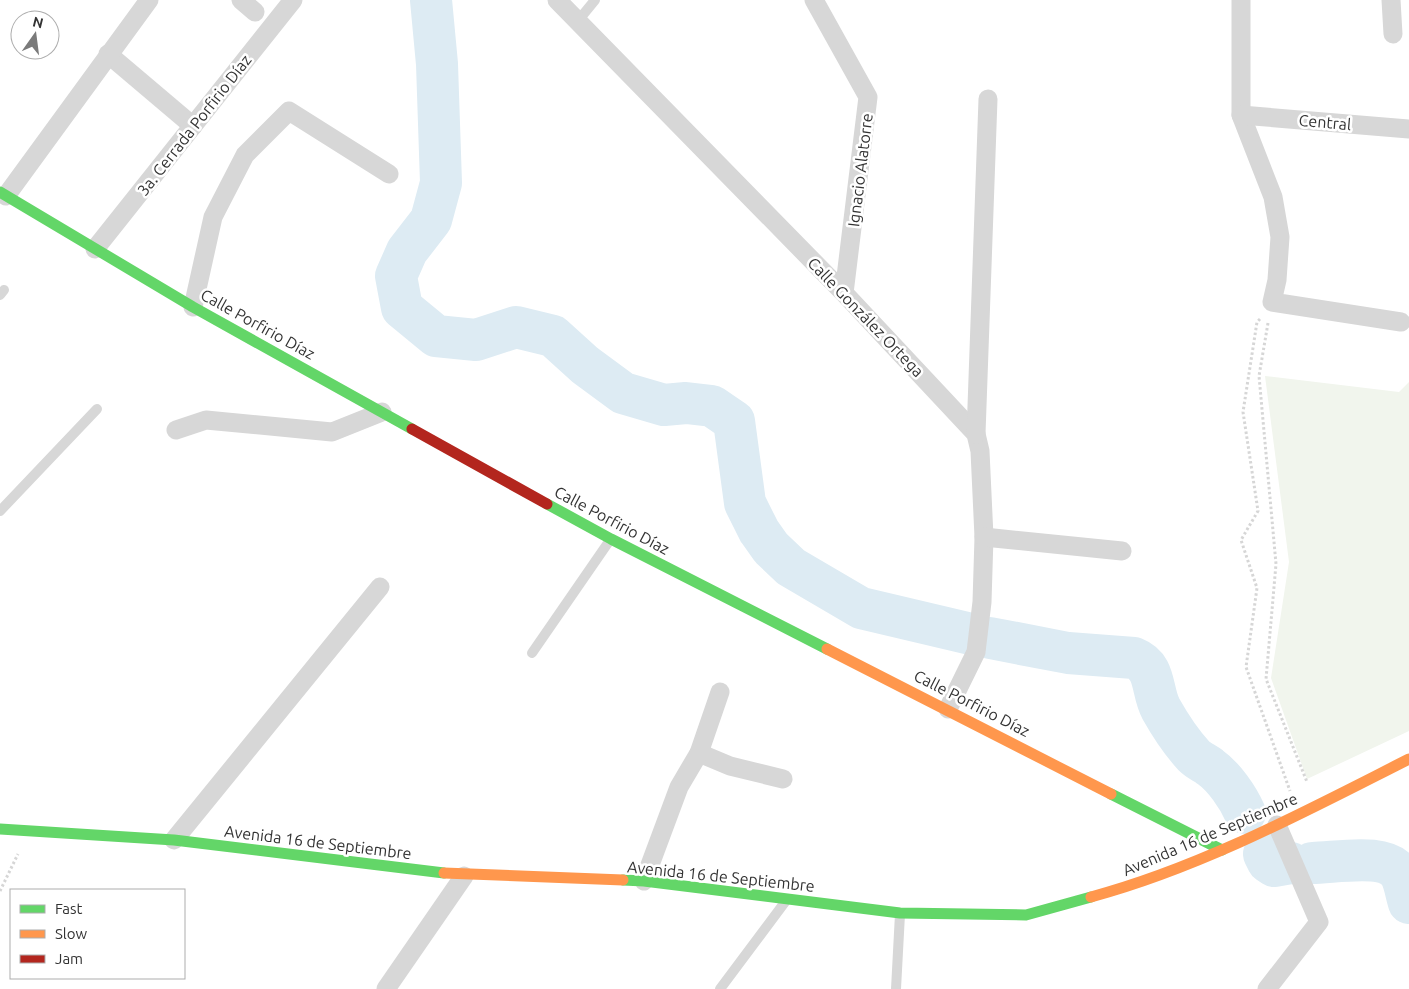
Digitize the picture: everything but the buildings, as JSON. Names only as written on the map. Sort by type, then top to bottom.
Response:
[{"type":"main road","name":"Calle Porfirio Díaz","points":[[3,194],[193,307],[611,539],[1222,850]]},
{"type":"main road","name":"Avenida 16 de Septiembre","points":[[0,828],[174,840],[464,876],[644,881],[900,913],[1026,915],[1128,887],[1222,850],[1409,760]]},
{"type":"street","points":[[3,194],[149,0]]},
{"type":"street","name":"3a. Cerrada Porfirio Díaz","points":[[95,249],[293,0]]},
{"type":"street","name":"Calle González Ortega","points":[[557,0],[844,294],[976,434]]},
{"type":"street","name":"Ignacio Alatorre","points":[[814,0],[868,97],[844,294]]},
{"type":"street","points":[[1240,0],[1241,115],[1273,197],[1280,237],[1277,280],[1272,302],[1401,322]]},
{"type":"street","points":[[1391,0],[1393,34]]},
{"type":"street","points":[[108,54],[193,126]]},
{"type":"street","points":[[948,709],[976,652],[982,602],[984,537],[980,451],[976,434],[988,99]]},
{"type":"street","points":[[193,307],[213,217],[246,154],[289,110],[389,174]]},
{"type":"street","name":"Central","points":[[1241,115],[1409,129]]},
{"type":"street","points":[[176,430],[206,420],[332,432],[382,412]]},
{"type":"street","points":[[984,537],[1122,551]]},
{"type":"street","points":[[174,840],[380,586]]},
{"type":"street","points":[[644,881],[679,787],[700,753],[720,692]]},
{"type":"street","points":[[700,753],[730,766],[783,779]]},
{"type":"street","points":[[1268,989],[1319,922],[1277,825]]},
{"type":"street","points":[[386,989],[464,876]]},
{"type":"lane","points":[[577,22],[595,0]]},
{"type":"lane","points":[[0,511],[96,409]]},
{"type":"lane","points":[[532,653],[611,539]]},
{"type":"lane","points":[[720,989],[788,899]]},
{"type":"lane","points":[[896,989],[900,913]]},
{"type":"path","points":[[1272,302],[1259,376],[1276,564],[1266,679],[1316,806]]},
{"type":"path","points":[[1272,302],[1257,322],[1243,412],[1258,511],[1241,540],[1257,588],[1246,667],[1298,815]]},
{"type":"path","points":[[0,891],[29,831]]},
{"type":"shaded area","points":[[1265,376],[1399,392],[1409,382],[1409,731],[1307,779],[1271,678],[1289,562]]},
{"type":"waterway","points":[[431,0],[437,64],[441,183],[431,220],[407,251],[396,276],[402,308],[436,336],[476,340],[516,327],[553,336],[585,365],[623,393],[664,405],[686,403],[712,406],[734,421],[745,503],[759,531],[771,548],[791,567],[861,608],[971,634]]},
{"type":"waterway","points":[[990,638],[1068,653],[1134,658],[1141,662],[1150,673],[1158,702],[1176,734],[1194,756],[1215,771],[1225,782],[1239,800],[1245,813]]},
{"type":"waterway","points":[[1264,854],[1268,862],[1274,866],[1291,863]]},
{"type":"waterway","points":[[1312,863],[1361,860],[1385,863],[1395,868],[1401,876],[1409,903]]},
{"type":"traffic: fast","points":[[0,192],[193,307],[412,429]]},
{"type":"traffic: fast","points":[[547,504],[611,539],[827,649]]},
{"type":"traffic: fast","points":[[1111,794],[1222,850]]},
{"type":"traffic: fast","points":[[0,829],[174,840],[444,873]]},
{"type":"traffic: fast","points":[[623,880],[900,913],[1026,915],[1091,897]]},
{"type":"traffic: slow","points":[[827,649],[1111,794]]},
{"type":"traffic: slow","points":[[1091,897],[1132,885],[1213,854],[1292,818],[1409,759]]},
{"type":"traffic: slow","points":[[444,873],[623,880]]},
{"type":"traffic: jam","points":[[412,429],[547,504]]}]
